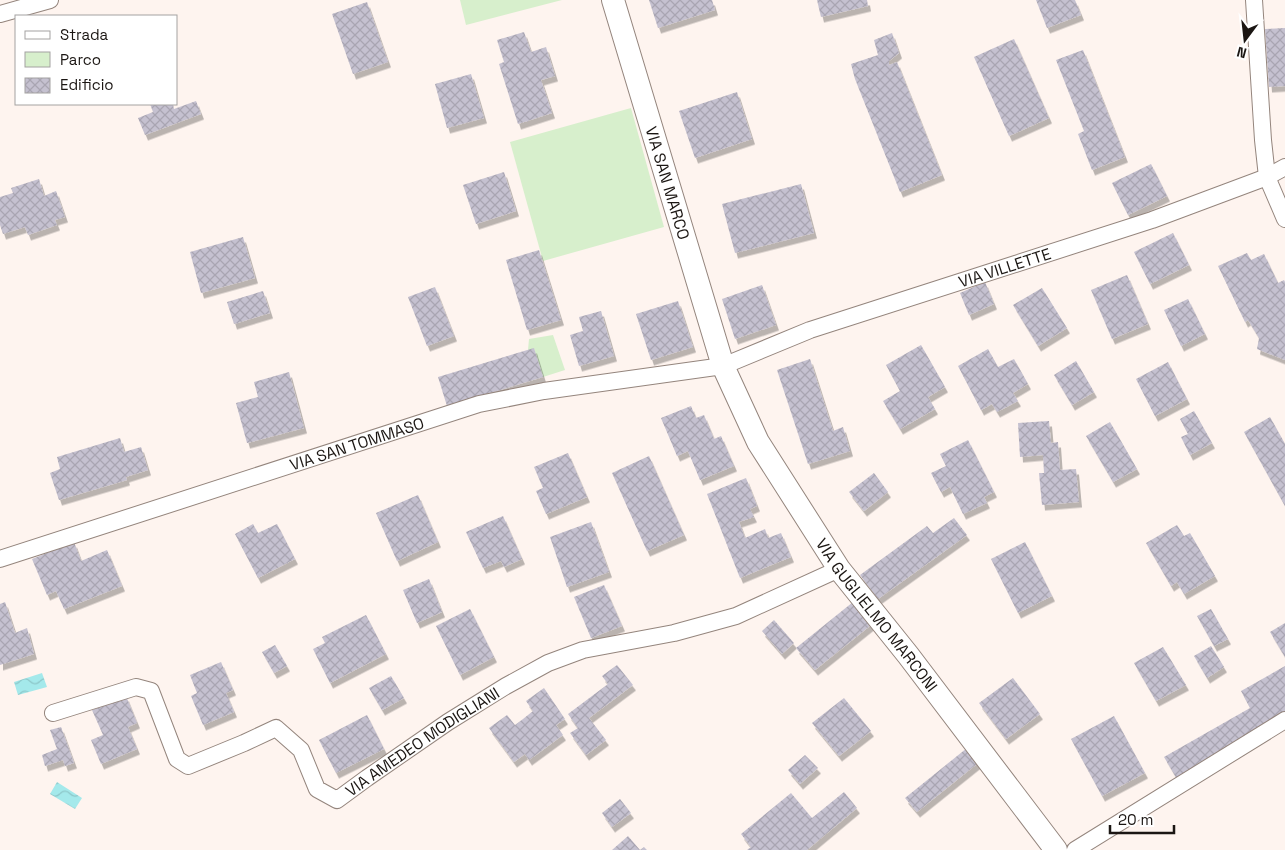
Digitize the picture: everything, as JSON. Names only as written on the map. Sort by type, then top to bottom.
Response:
[{"type":"street","points":[[0,14],[50,0]]},
{"type":"street","name":"VIA SAN MARCO","points":[[613,0],[723,366]]},
{"type":"street","points":[[1254,0],[1267,177],[1285,219]]},
{"type":"street","name":"VIA VILLETTE","points":[[723,366],[810,330],[1152,220],[1267,177],[1285,167]]},
{"type":"street","name":"VIA SAN TOMMASO","points":[[0,559],[479,404],[544,391],[723,366]]},
{"type":"street","name":"VIA GUGLIELMO MARCONI","points":[[723,366],[758,442],[839,569],[914,663],[1056,850]]},
{"type":"street","name":"VIA AMEDEO MODIGLIANI","points":[[53,713],[136,687],[151,691],[177,759],[188,766],[276,728],[301,750],[317,788],[337,800],[448,722],[506,686],[548,663],[583,650],[674,633],[736,616],[839,569]]},
{"type":"street","points":[[1075,850],[1285,720]]},
{"type":"green space","points":[[460,0],[562,0],[466,25]]},
{"type":"green space","points":[[631,108],[664,227],[543,261],[510,142]]},
{"type":"green space","points":[[553,335],[565,370],[543,377],[534,349],[528,350],[529,339]]},
{"type":"water","points":[[42,673],[47,687],[18,695],[14,682]]},
{"type":"water","points":[[57,782],[82,798],[75,809],[50,794]]},
{"type":"building","points":[[649,0],[712,0],[715,10],[658,28]]},
{"type":"building","points":[[817,0],[867,0],[868,6],[821,17]]},
{"type":"building","points":[[1036,0],[1075,0],[1081,15],[1047,28]]},
{"type":"building","points":[[367,2],[388,62],[353,74],[332,14]]},
{"type":"building","points":[[1285,28],[1285,86],[1269,87],[1265,29]]},
{"type":"building","points":[[524,32],[531,52],[546,47],[555,76],[541,80],[552,113],[518,124],[499,64],[504,62],[497,40]]},
{"type":"building","points":[[892,33],[899,53],[889,61],[889,65],[897,62],[942,175],[900,192],[855,79],[851,64],[878,55],[874,40]]},
{"type":"building","points":[[1014,39],[1049,118],[1009,136],[974,57]]},
{"type":"building","points":[[1083,50],[1125,157],[1092,170],[1078,134],[1084,131],[1056,60]]},
{"type":"building","points":[[471,74],[484,118],[447,128],[435,84]]},
{"type":"building","points":[[737,92],[752,139],[695,158],[679,111]]},
{"type":"building","points":[[196,101],[201,114],[145,135],[138,118],[153,112],[150,105],[173,105],[174,109]]},
{"type":"building","points":[[1151,164],[1167,196],[1128,215],[1112,183]]},
{"type":"building","points":[[504,172],[516,211],[476,224],[463,185]]},
{"type":"building","points":[[39,179],[44,196],[56,191],[65,217],[55,220],[57,225],[28,235],[25,227],[3,234],[0,225],[0,197],[13,193],[11,188]]},
{"type":"building","points":[[801,184],[814,233],[735,253],[722,204]]},
{"type":"building","points":[[1173,233],[1189,265],[1150,284],[1134,252]]},
{"type":"building","points":[[243,237],[255,278],[201,293],[190,252]]},
{"type":"building","points":[[539,250],[561,320],[527,330],[506,260]]},
{"type":"building","points":[[1247,253],[1251,260],[1264,254],[1278,283],[1284,280],[1285,282],[1285,360],[1257,349],[1259,338],[1248,320],[1245,322],[1218,266]]},
{"type":"building","points":[[1127,275],[1148,324],[1112,339],[1091,290]]},
{"type":"building","points":[[985,282],[994,304],[969,315],[960,293]]},
{"type":"building","points":[[762,285],[776,325],[735,339],[722,299]]},
{"type":"building","points":[[435,287],[454,336],[427,346],[408,297]]},
{"type":"building","points":[[1042,288],[1067,328],[1038,346],[1013,305]]},
{"type":"building","points":[[263,291],[270,313],[234,324],[227,302]]},
{"type":"building","points":[[1188,299],[1205,334],[1181,346],[1164,310]]},
{"type":"building","points":[[678,301],[693,347],[651,360],[636,314]]},
{"type":"building","points":[[601,311],[614,356],[579,366],[570,335],[583,331],[579,317]]},
{"type":"building","points":[[921,345],[945,387],[928,397],[935,409],[900,429],[883,401],[900,391],[886,365]]},
{"type":"building","points":[[534,348],[543,377],[447,406],[438,377]]},
{"type":"building","points":[[988,349],[998,367],[1014,359],[1028,384],[1013,393],[1018,401],[997,412],[992,404],[981,410],[958,366]]},
{"type":"building","points":[[810,359],[833,431],[843,427],[850,451],[808,464],[777,370]]},
{"type":"building","points":[[1076,361],[1094,392],[1072,405],[1054,375]]},
{"type":"building","points":[[1168,362],[1187,399],[1155,416],[1136,379]]},
{"type":"building","points":[[289,372],[304,428],[247,443],[236,403],[258,397],[254,382]]},
{"type":"building","points":[[691,406],[696,418],[704,415],[714,439],[721,436],[734,466],[700,480],[688,451],[677,456],[661,418]]},
{"type":"building","points":[[1194,411],[1212,443],[1190,455],[1181,437],[1188,434],[1180,419]]},
{"type":"building","points":[[1270,417],[1285,444],[1285,506],[1244,432]]},
{"type":"building","points":[[1049,421],[1051,443],[1058,442],[1060,470],[1076,469],[1079,502],[1042,505],[1039,473],[1044,473],[1043,455],[1020,457],[1018,423]]},
{"type":"building","points":[[1110,422],[1137,469],[1113,482],[1086,436]]},
{"type":"building","points":[[120,438],[124,452],[141,447],[148,470],[126,477],[127,480],[59,500],[50,473],[60,469],[57,457]]},
{"type":"building","points":[[968,440],[994,492],[984,497],[987,503],[963,514],[950,487],[941,492],[931,473],[946,466],[940,454]]},
{"type":"building","points":[[568,453],[587,497],[546,514],[536,491],[543,488],[534,467]]},
{"type":"building","points":[[649,456],[684,535],[647,551],[612,473]]},
{"type":"building","points":[[874,473],[888,492],[864,511],[849,492]]},
{"type":"building","points":[[746,478],[757,506],[750,509],[754,517],[739,522],[745,538],[765,529],[768,538],[781,533],[791,557],[740,578],[707,494]]},
{"type":"building","points":[[418,495],[438,542],[397,561],[376,513]]},
{"type":"building","points":[[503,516],[522,559],[504,567],[501,561],[483,568],[466,532]]},
{"type":"building","points":[[954,518],[967,535],[878,599],[860,575],[927,526],[933,533]]},
{"type":"building","points":[[591,522],[609,572],[567,587],[550,537]]},
{"type":"building","points":[[253,524],[258,533],[277,524],[295,559],[258,578],[235,534]]},
{"type":"building","points":[[1177,525],[1184,536],[1190,533],[1215,576],[1184,594],[1177,582],[1171,586],[1146,543]]},
{"type":"building","points":[[74,542],[81,561],[107,550],[122,586],[64,609],[56,591],[47,595],[32,559]]},
{"type":"building","points":[[1025,542],[1052,596],[1018,613],[991,559]]},
{"type":"building","points":[[429,579],[442,612],[417,623],[403,590]]},
{"type":"building","points":[[604,585],[622,626],[591,638],[574,597]]},
{"type":"building","points":[[5,602],[15,633],[27,628],[34,654],[0,665],[0,604]]},
{"type":"building","points":[[853,602],[871,625],[815,670],[796,648]]},
{"type":"building","points":[[470,609],[494,657],[460,675],[436,626]]},
{"type":"building","points":[[1211,609],[1228,639],[1214,646],[1197,616]]},
{"type":"building","points":[[366,615],[386,654],[330,683],[313,649],[325,643],[322,637]]},
{"type":"building","points":[[774,620],[794,643],[782,654],[762,631]]},
{"type":"building","points":[[1285,623],[1285,657],[1270,632]]},
{"type":"building","points":[[275,645],[287,666],[274,673],[262,652]]},
{"type":"building","points":[[1211,646],[1224,667],[1207,678],[1194,656]]},
{"type":"building","points":[[1163,647],[1186,685],[1156,701],[1134,663]]},
{"type":"building","points":[[221,662],[233,690],[226,693],[234,712],[203,725],[191,696],[197,693],[190,675]]},
{"type":"building","points":[[617,665],[633,685],[589,718],[606,740],[586,755],[570,733],[578,728],[568,714],[608,684],[602,676]]},
{"type":"building","points":[[1285,666],[1285,717],[1177,779],[1164,757],[1250,708],[1241,691]]},
{"type":"building","points":[[391,676],[404,698],[382,710],[369,688]]},
{"type":"building","points":[[1013,678],[1040,714],[1006,739],[979,703]]},
{"type":"building","points":[[544,688],[565,719],[556,725],[563,735],[529,760],[525,754],[514,762],[489,728],[507,715],[515,725],[533,711],[526,701]]},
{"type":"building","points":[[126,696],[137,723],[128,727],[137,749],[101,764],[91,740],[103,735],[92,710]]},
{"type":"building","points":[[844,698],[871,731],[839,756],[812,723]]},
{"type":"building","points":[[367,715],[384,749],[336,773],[319,740]]},
{"type":"building","points":[[1114,716],[1145,773],[1102,796],[1071,739]]},
{"type":"building","points":[[61,727],[74,763],[65,766],[63,760],[45,766],[42,755],[57,749],[50,730]]},
{"type":"building","points":[[967,748],[978,763],[917,812],[905,798]]},
{"type":"building","points":[[805,755],[818,768],[800,784],[788,770]]},
{"type":"building","points":[[844,792],[857,808],[807,850],[747,850],[751,847],[741,834],[791,793],[812,818]]},
{"type":"building","points":[[620,799],[631,813],[612,827],[602,813]]},
{"type":"building","points":[[628,836],[640,850],[612,850]]}]
